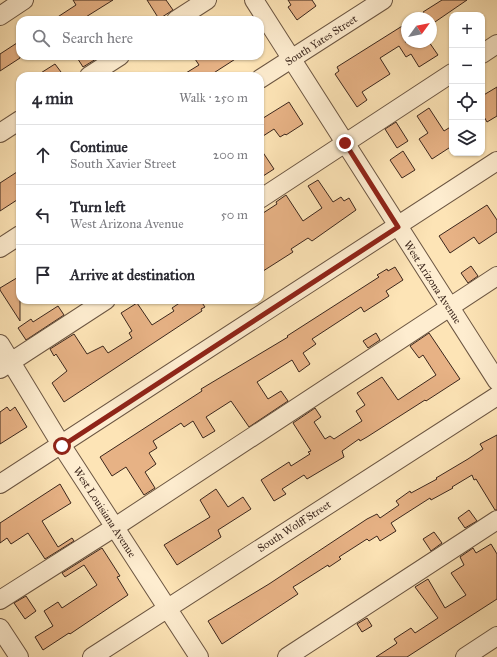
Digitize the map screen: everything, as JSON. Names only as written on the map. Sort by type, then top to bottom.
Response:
[{"type":"street","points":[[0,16],[24,0]]},
{"type":"street","points":[[182,16],[207,0]]},
{"type":"street","name":"West Arizona Avenue","points":[[254,0],[497,381]]},
{"type":"street","name":"South Yates Street","points":[[264,76],[383,0]]},
{"type":"street","points":[[485,52],[497,44]]},
{"type":"street","points":[[95,72],[114,60]]},
{"type":"street","points":[[264,196],[449,75]]},
{"type":"street","points":[[0,133],[16,123]]},
{"type":"street","points":[[0,484],[62,446],[497,161]]},
{"type":"street","points":[[0,248],[16,238]]},
{"type":"street","points":[[0,600],[115,527],[497,276]]},
{"type":"street","points":[[5,366],[100,304]]},
{"type":"street","name":"West Louisiana Avenue","points":[[0,344],[5,366],[62,446],[199,657]]},
{"type":"street","name":"South Wolff Street","points":[[92,657],[497,396]]},
{"type":"street","points":[[287,657],[497,520]]},
{"type":"street","points":[[0,628],[19,657]]},
{"type":"street","points":[[464,657],[497,636]]},
{"type":"building","points":[[73,0],[113,0],[87,16],[59,16],[76,5]]},
{"type":"building","points":[[147,0],[166,0],[173,10],[164,16],[157,16]]},
{"type":"building","points":[[288,0],[312,0],[316,6],[297,20],[288,7],[291,5]]},
{"type":"building","points":[[442,0],[467,0],[437,21],[437,12],[423,12]]},
{"type":"building","points":[[401,27],[401,48],[433,48],[438,55],[419,67],[411,54],[406,57],[399,46],[380,58],[390,74],[362,92],[367,100],[357,107],[335,74],[339,71],[337,67]]},
{"type":"building","points":[[16,44],[17,60],[0,71],[0,54]]},
{"type":"building","points":[[79,60],[94,60],[83,67]]},
{"type":"building","points":[[196,60],[234,60],[215,72],[188,72],[199,65]]},
{"type":"building","points":[[55,64],[61,72],[42,72]]},
{"type":"building","points":[[497,87],[497,116],[487,122],[485,118],[485,94]]},
{"type":"building","points":[[289,102],[303,124],[286,135],[285,134],[280,137],[274,129],[264,135],[264,118]]},
{"type":"building","points":[[429,108],[444,131],[449,128],[449,148],[432,159],[419,139],[428,133],[417,116]]},
{"type":"building","points":[[396,122],[408,141],[397,148],[385,129]]},
{"type":"building","points":[[403,151],[415,170],[402,178],[390,160]]},
{"type":"building","points":[[264,154],[274,169],[264,175]]},
{"type":"building","points":[[16,173],[16,201],[0,211],[0,183]]},
{"type":"building","points":[[318,180],[333,202],[341,197],[344,201],[349,198],[356,210],[312,241],[308,238],[291,249],[293,252],[264,270],[264,212],[277,204],[276,202],[286,195],[303,221],[322,208],[308,186]]},
{"type":"building","points":[[487,205],[497,220],[497,232],[479,244],[474,237],[450,253],[439,236]]},
{"type":"building","points":[[471,266],[478,276],[468,283],[461,273]]},
{"type":"building","points":[[395,267],[403,280],[386,291],[389,296],[364,312],[361,307],[312,339],[316,344],[303,353],[310,364],[299,372],[292,360],[257,382],[268,399],[281,391],[288,401],[249,427],[231,401],[206,417],[215,431],[203,438],[193,421],[184,427],[181,423],[153,441],[157,448],[149,453],[156,464],[145,472],[155,488],[144,495],[126,467],[112,476],[100,457],[202,391],[201,389],[288,337],[287,336],[379,277],[377,275],[387,269],[388,271]]},
{"type":"building","points":[[16,278],[16,304],[20,304],[20,321],[0,290],[0,288]]},
{"type":"building","points":[[138,304],[152,325],[174,311],[172,308],[178,304],[203,304],[205,307],[201,309],[202,311],[64,402],[52,383],[67,371],[56,354],[54,356],[50,349],[74,334],[87,354],[103,346],[108,353],[132,338],[129,333],[132,331],[121,313]]},
{"type":"building","points":[[58,306],[64,315],[26,340],[18,328],[31,319],[33,322]]},
{"type":"building","points":[[376,333],[380,340],[368,348],[363,341]]},
{"type":"building","points":[[429,333],[460,379],[367,437],[360,441],[359,439],[342,451],[344,457],[307,479],[304,475],[282,489],[286,494],[274,501],[261,480],[289,462],[291,466],[310,454],[308,452],[311,451],[293,423],[315,408],[321,417],[314,422],[325,439],[330,436],[334,439],[362,421],[356,411],[365,405],[357,393],[382,377],[398,400],[436,375],[423,355],[419,358],[410,346]]},
{"type":"building","points":[[7,407],[10,411],[15,407],[27,427],[0,444],[0,412]]},
{"type":"building","points":[[497,435],[497,510],[495,510],[472,475],[452,487],[453,488],[431,500],[430,498],[391,523],[396,531],[380,541],[377,536],[369,541],[367,539],[339,557],[341,559],[329,567],[328,565],[293,587],[298,594],[222,644],[208,621],[269,584],[367,519],[377,514],[380,518],[399,505],[396,501],[410,491],[411,493],[437,479],[436,478],[483,449],[480,444]]},
{"type":"building","points":[[60,484],[71,503],[42,521],[58,547],[72,538],[74,541],[45,559],[28,533],[11,544],[7,538],[0,543],[0,523]]},
{"type":"building","points":[[216,489],[228,507],[243,497],[251,509],[218,530],[221,537],[177,565],[164,545],[210,517],[200,500]]},
{"type":"building","points":[[469,510],[477,521],[465,528],[458,518]]},
{"type":"building","points":[[434,532],[442,543],[431,551],[423,539]]},
{"type":"building","points":[[491,544],[497,554],[497,599],[407,657],[376,657],[396,644],[397,643],[394,639],[411,628],[415,633],[438,618],[415,587],[428,579],[445,608],[466,595],[451,573],[464,565],[460,557],[473,548],[476,553]]},
{"type":"building","points":[[102,548],[120,576],[117,577],[128,595],[70,634],[69,633],[43,650],[35,637],[53,626],[44,611],[58,602],[62,608],[97,585],[84,565],[65,577],[62,573]]},
{"type":"building","points":[[26,596],[36,611],[25,619],[14,603]]},
{"type":"building","points":[[367,618],[372,626],[362,632],[357,624]]},
{"type":"route","points":[[62,446],[398,227],[345,143]]}]
